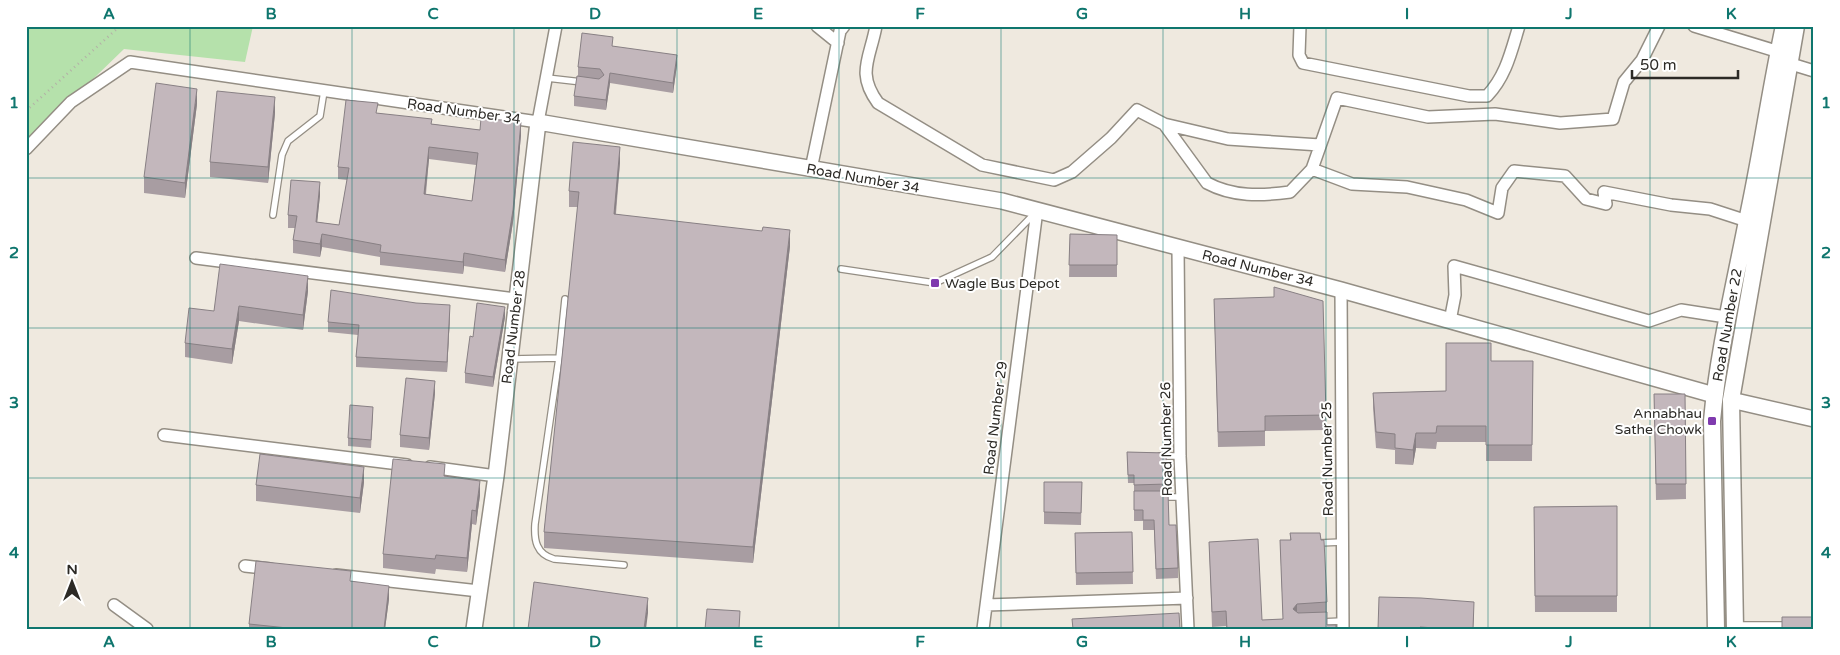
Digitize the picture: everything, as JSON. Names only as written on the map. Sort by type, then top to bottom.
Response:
[{"type":"main road","name":"Road Number 22","points":[[1736,627],[1731,400],[1786,57],[1784,26]]},
{"type":"main road","name":"Road Number 22","points":[[1716,629],[1712,421],[1714,395],[1726,317],[1747,220],[1786,57],[1796,26]]},
{"type":"street","name":"Road Number 28","points":[[474,629],[478,590],[496,476],[538,122],[556,26]]},
{"type":"street","points":[[817,26],[838,43]]},
{"type":"street","points":[[811,169],[840,31],[844,26]]},
{"type":"street","points":[[876,26],[865,78],[870,91],[878,103],[982,165],[1054,180],[1072,172],[1111,138],[1138,110],[1164,124],[1228,138],[1320,145]]},
{"type":"street","points":[[1300,26],[1299,55],[1303,63],[1469,96],[1486,96],[1498,84],[1506,68],[1519,26]]},
{"type":"street","points":[[1164,124],[1207,183],[1238,194],[1263,196],[1290,192],[1312,169],[1337,98],[1428,117],[1495,114],[1560,123],[1613,119],[1624,82],[1642,60],[1659,26]]},
{"type":"street","points":[[1694,26],[1786,57],[1814,71]]},
{"type":"street","name":"Road Number 34","points":[[26,150],[71,102],[130,62],[538,122],[1002,201],[1340,290],[1714,395]]},
{"type":"street","points":[[1312,169],[1352,184],[1407,187],[1466,200],[1498,212],[1502,188],[1514,171],[1565,176],[1586,199],[1606,204],[1604,192],[1671,205],[1710,209],[1747,220]]},
{"type":"street","name":"Road Number 29","points":[[983,629],[1037,210]]},
{"type":"street","name":"Road Number 26","points":[[1178,248],[1174,432],[1180,456],[1188,629]]},
{"type":"street","points":[[196,258],[516,299]]},
{"type":"street","points":[[1450,321],[1455,296],[1454,266],[1649,321],[1681,310],[1726,317]]},
{"type":"street","name":"Road Number 25","points":[[1340,290],[1343,625]]},
{"type":"street","points":[[1731,400],[1814,419]]},
{"type":"street","points":[[164,435],[496,476]]},
{"type":"street","points":[[245,566],[284,570]]},
{"type":"street","points":[[324,574],[478,590]]},
{"type":"street","points":[[986,605],[1186,598]]},
{"type":"street","points":[[114,605],[146,629]]},
{"type":"lane","points":[[547,78],[590,83]]},
{"type":"lane","points":[[273,215],[282,155],[288,141],[320,116],[324,91]]},
{"type":"lane","points":[[841,269],[935,283],[992,257],[1037,210]]},
{"type":"lane","points":[[564,299],[559,358],[535,524],[536,543],[546,557],[624,565]]},
{"type":"lane","points":[[509,359],[559,358]]},
{"type":"lane","points":[[1167,417],[1174,432],[1168,449]]},
{"type":"lane","points":[[1154,456],[1180,456]]},
{"type":"lane","points":[[1154,496],[1182,497]]},
{"type":"lane","points":[[1310,544],[1343,542]]},
{"type":"lane","points":[[1314,622],[1343,625]]},
{"type":"lane","points":[[1736,627],[1796,624]]},
{"type":"path","points":[[26,112],[120,26]]},
{"type":"green space","points":[[26,26],[253,26],[245,62],[124,49],[26,144]]},
{"type":"building","points":[[582,33],[613,37],[612,46],[677,55],[673,83],[610,73],[606,100],[574,96],[577,76],[599,79],[604,75],[600,69],[578,67]]},
{"type":"building","points":[[156,83],[197,89],[185,183],[144,177]]},
{"type":"building","points":[[217,91],[275,97],[268,167],[210,162]]},
{"type":"building","points":[[346,100],[378,103],[376,113],[432,119],[431,124],[480,130],[481,118],[521,122],[513,210],[505,260],[464,253],[463,262],[380,252],[381,245],[322,234],[320,244],[293,240],[297,216],[288,215],[291,180],[320,182],[316,222],[339,225],[349,168],[338,167]],"holes":[[[429,147],[478,153],[472,201],[424,194]]]},
{"type":"building","points":[[573,142],[620,147],[614,214],[762,231],[763,227],[790,230],[753,547],[544,532],[579,192],[569,191]]},
{"type":"building","points":[[1070,234],[1117,235],[1117,265],[1069,265]]},
{"type":"building","points":[[220,264],[308,276],[303,315],[239,306],[232,349],[185,343],[189,308],[214,311]]},
{"type":"building","points":[[1274,287],[1323,301],[1326,415],[1265,416],[1265,431],[1218,432],[1214,299],[1274,297]]},
{"type":"building","points":[[331,290],[416,303],[450,305],[447,362],[356,357],[359,325],[328,322]]},
{"type":"building","points":[[477,303],[505,307],[493,377],[465,373],[470,336],[473,337]]},
{"type":"building","points":[[1446,343],[1491,343],[1491,361],[1533,361],[1532,445],[1486,445],[1486,426],[1437,426],[1436,433],[1416,433],[1413,450],[1395,448],[1395,434],[1376,432],[1373,393],[1446,391]]},
{"type":"building","points":[[406,378],[435,381],[429,438],[400,435]]},
{"type":"building","points":[[1654,394],[1685,394],[1686,484],[1656,484]]},
{"type":"building","points":[[350,405],[373,407],[371,440],[348,438]]},
{"type":"building","points":[[1127,452],[1166,453],[1167,484],[1134,485],[1134,475],[1128,475]]},
{"type":"building","points":[[260,454],[364,467],[360,498],[256,485]]},
{"type":"building","points":[[393,459],[445,464],[444,476],[480,481],[476,511],[472,510],[467,558],[436,555],[435,559],[383,554]]},
{"type":"building","points":[[1044,482],[1082,482],[1081,513],[1044,512]]},
{"type":"building","points":[[1134,491],[1168,491],[1169,525],[1176,525],[1178,568],[1156,569],[1154,520],[1143,520],[1143,510],[1134,510]]},
{"type":"building","points":[[1617,506],[1617,596],[1535,596],[1534,507]]},
{"type":"building","points":[[1132,532],[1133,572],[1076,573],[1075,533]]},
{"type":"building","points":[[1290,533],[1320,533],[1321,540],[1324,540],[1327,602],[1297,604],[1293,609],[1298,613],[1327,612],[1327,625],[1336,625],[1336,629],[1227,629],[1226,611],[1212,612],[1209,542],[1258,539],[1262,620],[1283,619],[1280,540],[1291,540]]},
{"type":"building","points":[[256,561],[351,571],[350,581],[389,586],[384,629],[297,629],[249,624]]},
{"type":"building","points":[[534,582],[648,598],[644,629],[528,629]]},
{"type":"building","points":[[1379,597],[1474,602],[1473,629],[1420,627],[1420,629],[1378,629]]},
{"type":"building","points":[[707,609],[740,611],[739,629],[705,629]]},
{"type":"building","points":[[1179,613],[1180,629],[1073,629],[1072,619]]},
{"type":"building","points":[[1782,617],[1814,617],[1814,629],[1782,629]]},
{"type":"place","name":"Wagle Bus Depot","points":[[935,283]]},
{"type":"place","name":"Annabhau Sathe Chowk","points":[[1712,421]]}]
